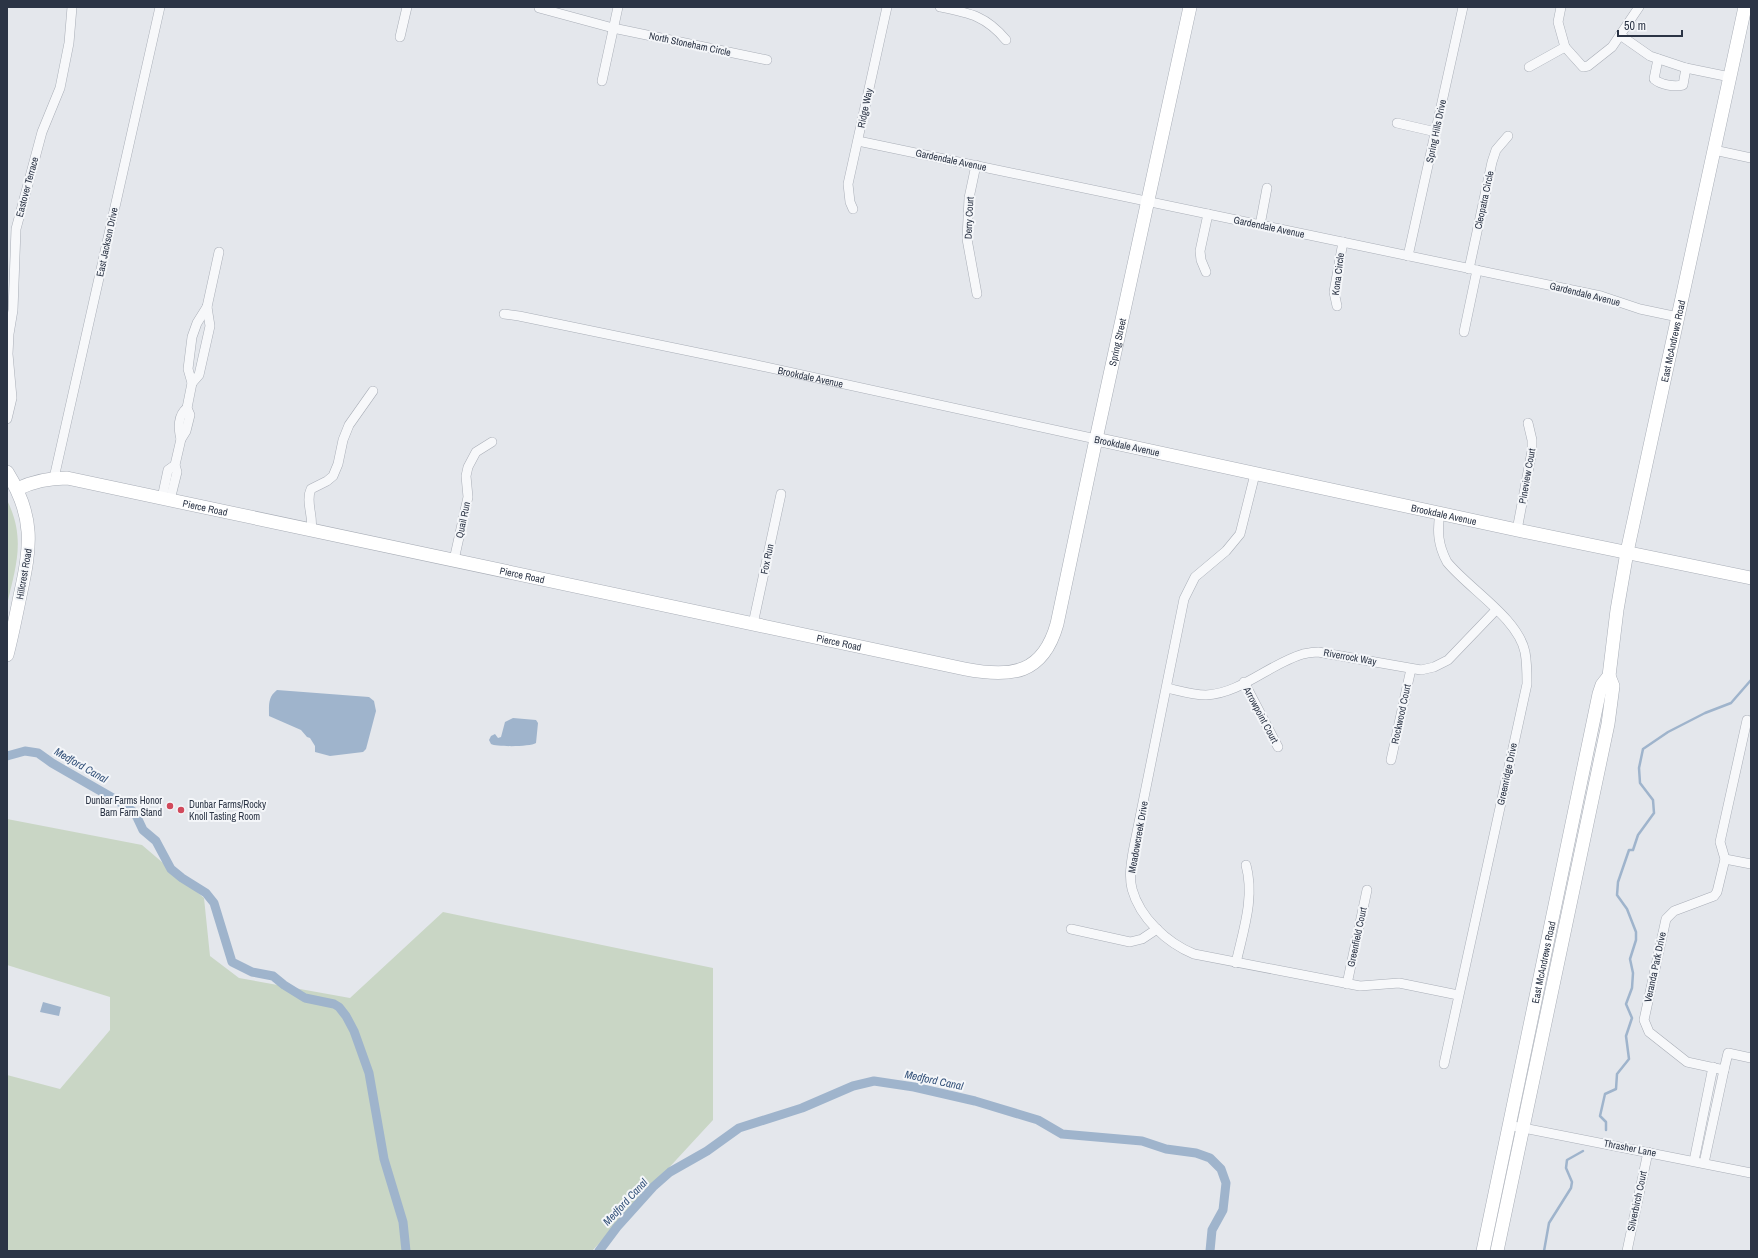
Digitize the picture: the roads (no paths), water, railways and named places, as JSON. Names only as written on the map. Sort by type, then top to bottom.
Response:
[{"type":"street","name":"Eastover Terrace","points":[[7,419],[12,398],[8,354],[9,334],[13,310],[16,229],[42,132],[60,88],[69,43],[72,7]]},
{"type":"street","name":"East Jackson Drive","points":[[54,478],[160,7]]},
{"type":"street","points":[[400,37],[407,7]]},
{"type":"street","points":[[602,81],[618,7]]},
{"type":"street","name":"Ridge Way","points":[[854,209],[849,198],[848,184],[887,7]]},
{"type":"street","points":[[940,7],[981,18],[996,28],[1006,40]]},
{"type":"street","name":"Spring Street","points":[[1027,667],[1043,654],[1054,635],[1190,7]]},
{"type":"street","name":"Spring Hills Drive","points":[[1408,256],[1463,7]]},
{"type":"street","points":[[1561,7],[1558,22],[1565,47],[1583,67],[1588,66],[1612,47],[1639,7]]},
{"type":"street","name":"East McAndrews Road","points":[[1497,1251],[1608,724],[1613,686],[1609,676],[1617,610],[1627,552],[1745,7]]},
{"type":"street","name":"North Stoneham Circle","points":[[539,8],[613,28],[767,60]]},
{"type":"street","points":[[1620,35],[1650,56],[1686,68],[1730,77]]},
{"type":"street","points":[[1529,67],[1565,47]]},
{"type":"street","points":[[1658,58],[1654,78],[1659,83],[1678,86],[1683,85],[1686,68]]},
{"type":"street","points":[[1397,123],[1436,132]]},
{"type":"street","name":"Cleopatra Circle","points":[[1464,332],[1492,162],[1496,150],[1508,136]]},
{"type":"street","name":"Gardendale Avenue","points":[[858,140],[1601,296],[1640,309],[1678,317]]},
{"type":"street","points":[[1714,150],[1751,158]]},
{"type":"street","name":"Derry Court","points":[[976,165],[969,198],[967,238],[977,294]]},
{"type":"street","points":[[1260,225],[1267,188]]},
{"type":"street","points":[[1206,272],[1201,260],[1200,251],[1208,214]]},
{"type":"street","name":"Kona Circle","points":[[1337,306],[1334,292],[1343,242]]},
{"type":"street","points":[[192,383],[199,376],[210,326],[207,307],[219,252]]},
{"type":"street","points":[[166,499],[168,470],[175,465],[181,439],[179,430],[182,412],[187,408],[192,383],[188,369],[192,336],[196,322],[207,307]]},
{"type":"street","name":"Brookdale Avenue","points":[[504,314],[752,364],[1255,474],[1751,578]]},
{"type":"street","points":[[311,530],[312,522],[308,495],[311,489],[327,481],[333,476],[338,464],[343,440],[349,426],[373,391]]},
{"type":"street","name":"Pineview Court","points":[[1517,530],[1532,452],[1532,440],[1528,423]]},
{"type":"street","name":"Quail Run","points":[[454,560],[468,497],[466,476],[468,467],[476,452],[492,442]]},
{"type":"street","name":"Hillcrest Road","points":[[7,472],[17,489],[28,524],[29,552],[7,656]]},
{"type":"street","name":"Meadowcreek Drive","points":[[1255,474],[1240,534],[1226,551],[1195,577],[1184,599],[1130,871],[1132,888],[1136,901],[1144,914],[1157,929],[1184,950],[1194,954],[1347,984],[1369,986],[1399,983],[1458,995]]},
{"type":"street","name":"Pierce Road","points":[[17,489],[30,483],[54,478],[72,480],[976,672],[1003,674],[1016,672],[1027,667]]},
{"type":"street","name":"Fox Run","points":[[753,624],[781,494]]},
{"type":"street","name":"Greenridge Drive","points":[[1440,513],[1438,539],[1441,551],[1447,562],[1510,623],[1519,636],[1525,652],[1526,684],[1444,1064]]},
{"type":"street","name":"Riverrock Way","points":[[1167,688],[1206,695],[1218,693],[1288,660],[1303,654],[1318,652],[1332,653],[1411,669],[1421,670],[1434,667],[1448,660],[1496,610]]},
{"type":"street","name":"Rockwood Court","points":[[1391,760],[1411,669]]},
{"type":"street","name":"East McAndrews Road","points":[[1483,1251],[1508,1125],[1599,694],[1602,685],[1609,676]]},
{"type":"street","name":"Arrowpoint Court","points":[[1244,682],[1278,747]]},
{"type":"street","name":"Veranda Park Drive","points":[[1724,1070],[1686,1062],[1649,1032],[1644,1020],[1666,919],[1674,910],[1714,896],[1717,892],[1725,859],[1720,842],[1747,720]]},
{"type":"street","points":[[1725,859],[1751,864]]},
{"type":"street","points":[[1236,963],[1250,898],[1250,881],[1246,865]]},
{"type":"street","name":"Greenfield Court","points":[[1347,984],[1366,890]]},
{"type":"street","points":[[1071,929],[1130,942],[1142,939],[1157,929]]},
{"type":"street","points":[[1704,1163],[1728,1053],[1751,1058]]},
{"type":"street","points":[[1694,1161],[1713,1067]]},
{"type":"street","name":"Thrasher Lane","points":[[1508,1125],[1751,1173]]},
{"type":"street","name":"Silverbirch Court","points":[[1627,1251],[1648,1152]]},
{"type":"water","points":[[277,690],[369,697],[374,701],[376,711],[366,749],[363,752],[330,756],[315,752],[315,746],[310,738],[307,737],[301,730],[269,716],[269,704],[272,695]]},
{"type":"water","points":[[513,718],[536,720],[538,723],[536,743],[514,746],[500,746],[491,744],[489,740],[491,736],[495,734],[498,738],[501,737],[505,722]]},
{"type":"water","points":[[43,1002],[61,1007],[59,1016],[40,1012]]},
{"type":"waterway","points":[[1606,1130],[1606,1122],[1600,1116],[1605,1094],[1616,1089],[1617,1074],[1629,1059],[1626,1036],[1632,1018],[1626,1004],[1632,988],[1633,973],[1630,959],[1636,940],[1636,932],[1627,909],[1617,895],[1618,882],[1629,850],[1633,850],[1638,835],[1654,813],[1653,800],[1640,783],[1639,768],[1643,749],[1668,732],[1705,713],[1731,703],[1751,680]]},
{"type":"waterway","name":"Medford Canal","points":[[7,756],[25,751],[38,753],[52,763],[118,801],[135,813],[143,830],[156,841],[171,869],[182,878],[206,893],[214,903],[232,962],[252,972],[273,976],[305,998],[334,1004],[339,1007],[354,1031],[369,1073],[384,1159],[403,1222],[406,1251]]},
{"type":"waterway","name":"Medford Canal","points":[[599,1251],[617,1227],[653,1187],[670,1172],[707,1151],[739,1128],[802,1108],[853,1086],[874,1081],[914,1087],[975,1101],[1038,1120],[1062,1134],[1142,1141],[1166,1149],[1196,1153],[1210,1158],[1221,1169],[1226,1183],[1223,1210],[1212,1230],[1210,1251]]},
{"type":"waterway","points":[[1544,1251],[1549,1223],[1571,1188],[1572,1182],[1566,1168],[1567,1160],[1583,1151]]},
{"type":"place","name":"Dunbar Farms Honor Barn Farm Stand","points":[[170,806]]},
{"type":"place","name":"Dunbar Farms/Rocky Knoll Tasting Room","points":[[181,810]]}]
